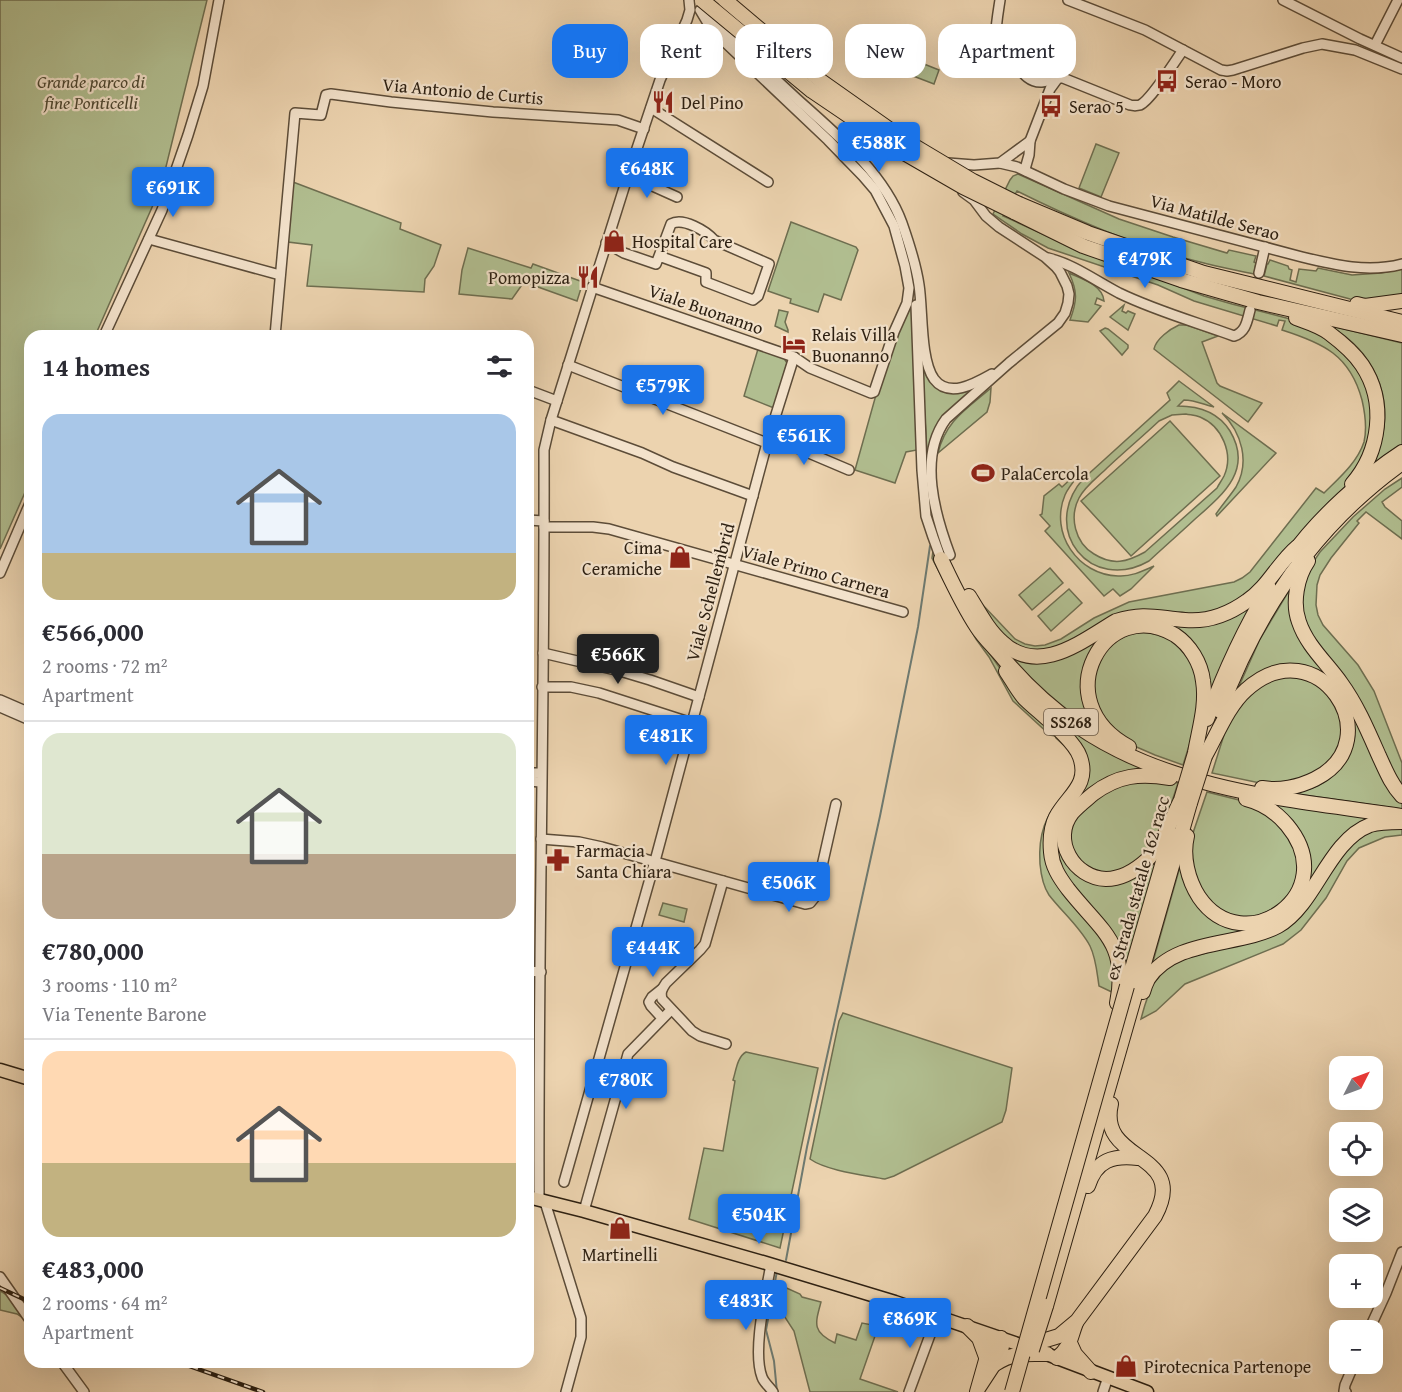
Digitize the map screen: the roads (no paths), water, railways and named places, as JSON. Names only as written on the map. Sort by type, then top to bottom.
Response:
[{"type":"highway","points":[[725,0],[821,81],[906,141],[1083,246],[1254,306],[1311,323],[1335,337],[1362,365],[1371,382],[1376,400],[1378,425],[1376,439],[1359,476],[1316,526]]},
{"type":"highway","points":[[701,5],[812,91],[899,150],[963,187],[1016,208],[1204,273],[1402,322]]},
{"type":"highway","points":[[1204,273],[1365,306],[1402,300]]},
{"type":"highway","points":[[1254,306],[1402,336]]},
{"type":"highway","name":"ex Strada statale 162 racc","points":[[1012,1392],[1095,1101],[1124,985],[1200,755],[1217,692],[1237,647],[1264,597],[1297,547],[1354,489],[1402,452]]},
{"type":"highway","name":"ex Strada statale 162 racc","points":[[1200,755],[1253,635],[1299,562],[1319,537],[1360,496],[1402,464]]},
{"type":"highway","points":[[1360,496],[1372,494],[1402,474]]},
{"type":"highway","points":[[1342,514],[1303,569],[1298,584],[1296,609],[1305,636],[1350,696],[1389,779],[1402,796]]},
{"type":"highway","points":[[967,593],[993,633],[1002,642],[1018,653],[1044,657],[1064,651],[1116,621],[1126,618],[1143,615],[1186,620],[1219,616],[1235,609],[1259,591],[1287,555],[1297,547]]},
{"type":"highway","name":"SS268","points":[[945,557],[967,593],[996,650]]},
{"type":"highway","name":"SS268","points":[[945,557],[978,629],[996,650],[1033,690],[1059,713],[1116,749],[1179,774],[1223,787],[1279,798],[1402,816]]},
{"type":"highway","points":[[1179,774],[1158,760],[1126,746],[1100,723],[1089,701],[1088,678],[1091,664],[1104,644],[1120,632],[1135,627],[1149,626],[1168,631],[1188,646],[1197,661],[1203,679],[1200,755]]},
{"type":"highway","points":[[978,629],[1022,696],[1048,719],[1079,754],[1083,770],[1081,782],[1055,819],[1051,836],[1053,864],[1060,879],[1106,932],[1116,952],[1124,985]]},
{"type":"highway","points":[[1185,802],[1148,859],[1121,877],[1107,879],[1084,872],[1067,852],[1064,839],[1066,825],[1072,813],[1104,785],[1120,779],[1137,775],[1153,775],[1182,782],[1232,782],[1269,790],[1305,784],[1320,777],[1330,769],[1344,750],[1348,732],[1342,703],[1334,691],[1313,676],[1291,670],[1271,674],[1246,690],[1231,706],[1200,755]]},
{"type":"highway","points":[[1185,802],[1190,823],[1186,841],[1186,863],[1195,891],[1216,915],[1231,922],[1247,924],[1263,921],[1278,915],[1297,896],[1303,881],[1305,862],[1301,846],[1281,818],[1257,802],[1242,798],[1223,787]]},
{"type":"highway","name":"ex Strada statale 162 racc","points":[[1020,1392],[1126,1029],[1185,802]]},
{"type":"highway","points":[[990,1361],[1024,1354],[1052,1356],[1065,1351],[1064,1340],[1160,1206],[1163,1188],[1156,1170],[1122,1145],[1110,1126],[1110,1108],[1126,1039],[1126,1029],[1132,1021],[1148,979],[1170,958],[1185,951],[1278,926],[1296,911],[1343,844],[1357,831],[1372,824],[1402,822]]},
{"type":"highway","points":[[1046,1306],[1053,1293],[1089,1182],[1095,1172],[1113,1158],[1122,1156],[1143,1159]]},
{"type":"highway","points":[[967,1326],[979,1338],[990,1361]]},
{"type":"highway","points":[[978,1390],[990,1370],[990,1346],[999,1337]]},
{"type":"highway","points":[[1026,1346],[1064,1340]]},
{"type":"highway","points":[[1064,1340],[1091,1372]]},
{"type":"main road","points":[[0,1070],[24,1077]]},
{"type":"main road","points":[[537,1200],[771,1264],[937,1316],[1108,1377],[1123,1388],[1147,1392]]},
{"type":"street","points":[[107,330],[162,210],[196,111],[219,0]]},
{"type":"street","points":[[566,1392],[581,1337],[581,1318],[537,1200],[541,972],[544,450],[551,420],[606,243],[660,80],[687,20],[690,10],[689,0],[701,5],[849,147],[869,169],[894,204],[902,222],[919,284],[928,366],[936,381],[945,387],[954,389],[967,387],[1009,363]]},
{"type":"street","points":[[710,0],[815,88],[925,162],[974,200],[986,216],[999,227],[1045,257],[1060,272],[1067,286],[1068,303],[1058,323],[946,419],[939,431],[933,448],[933,499],[945,557]]},
{"type":"street","points":[[998,24],[1000,0]]},
{"type":"street","points":[[1068,0],[1085,3],[1227,71],[1313,45],[1330,45],[1355,50],[1402,69]]},
{"type":"street","points":[[1282,0],[1296,3],[1360,39],[1402,58]]},
{"type":"street","points":[[1375,45],[1398,0]]},
{"type":"street","points":[[687,20],[701,5]]},
{"type":"street","name":"Viale Buonanno","points":[[592,287],[794,357],[810,368],[871,393],[874,392],[906,303],[909,288],[894,226],[875,190],[863,176],[712,30],[701,5]]},
{"type":"street","points":[[1355,50],[1360,39]]},
{"type":"street","points":[[1063,78],[1130,105],[1139,105],[1151,95],[1183,50]]},
{"type":"street","points":[[1029,78],[1043,83],[1058,78]]},
{"type":"street","points":[[1026,171],[1030,141],[1050,89],[1058,78]]},
{"type":"street","name":"Via Antonio de Curtis","points":[[280,275],[295,113],[321,115],[326,95],[493,112],[618,120],[644,129]]},
{"type":"street","points":[[651,108],[768,182]]},
{"type":"street","points":[[925,162],[974,165],[1000,163],[1030,141]]},
{"type":"street","name":"Via Matilde Serao","points":[[1000,163],[1009,164],[1109,206],[1334,265],[1356,268],[1402,264]]},
{"type":"street","points":[[628,176],[677,197]]},
{"type":"street","points":[[606,243],[624,253],[656,264],[659,256],[671,224],[675,221],[682,221],[708,233],[714,240],[769,264],[758,296],[753,300],[706,282],[706,273],[659,256]]},
{"type":"street","points":[[149,239],[280,275],[275,330]]},
{"type":"street","points":[[1259,273],[1265,247]]},
{"type":"street","points":[[1045,257],[1060,261],[1121,294],[1234,336],[1245,328],[1254,306]]},
{"type":"street","points":[[914,263],[926,516],[933,537],[945,557]]},
{"type":"street","name":"Viale Schellembrid","points":[[564,1182],[655,861],[768,439],[794,357]]},
{"type":"street","points":[[568,365],[849,470]]},
{"type":"street","points":[[534,392],[557,401]]},
{"type":"street","points":[[551,420],[753,496]]},
{"type":"street","points":[[0,573],[24,517]]},
{"type":"street","name":"Viale Primo Carnera","points":[[534,522],[609,529],[903,612]]},
{"type":"street","points":[[543,653],[620,671],[699,697]]},
{"type":"street","points":[[542,687],[571,687],[599,693],[692,723]]},
{"type":"street","points":[[0,700],[24,710]]},
{"type":"street","points":[[0,707],[24,717]]},
{"type":"street","points":[[534,775],[541,777]]},
{"type":"street","points":[[534,779],[541,777]]},
{"type":"street","points":[[541,840],[590,844],[805,904],[810,903],[815,897],[836,804]]},
{"type":"street","points":[[662,1018],[649,1002],[705,944],[723,880]]},
{"type":"street","points":[[534,971],[541,972]]},
{"type":"street","points":[[662,989],[660,994],[662,999],[692,1031],[700,1036],[726,1044]]},
{"type":"street","points":[[584,1211],[628,1054],[671,1010]]},
{"type":"street","points":[[534,1081],[538,1082]]},
{"type":"street","points":[[1374,1320],[1402,1252]]},
{"type":"street","points":[[771,1264],[758,1353],[762,1377],[773,1392]]},
{"type":"street","points":[[0,1277],[24,1311]]},
{"type":"street","points":[[909,1392],[937,1316]]},
{"type":"street","points":[[66,1368],[84,1392]]},
{"type":"street","points":[[1346,1392],[1344,1391],[1345,1385],[1350,1374]]},
{"type":"street","points":[[1103,1392],[1108,1377]]},
{"type":"waterway","points":[[786,1260],[807,1147],[880,816],[918,627],[930,546]]},
{"type":"waterway","points":[[777,1271],[766,1330],[774,1361],[777,1392]]},
{"type":"railway","points":[[0,1288],[24,1299]]},
{"type":"railway","points":[[195,1368],[263,1392]]},
{"type":"place","name":"Serao - Moro","points":[[1167,81]]},
{"type":"place","name":"Del Pino","points":[[663,102]]},
{"type":"place","name":"Serao 5","points":[[1051,106]]},
{"type":"place","name":"Hospital Care","points":[[614,241]]},
{"type":"place","name":"Pomopizza","points":[[588,277]]},
{"type":"place","name":"Relais Villa Buonanno","points":[[794,344]]},
{"type":"place","name":"PalaCercola","points":[[983,473]]},
{"type":"place","name":"Cima Ceramiche","points":[[680,557]]},
{"type":"place","name":"Farmacia Santa Chiara","points":[[558,860]]},
{"type":"place","name":"Martinelli","points":[[620,1228]]},
{"type":"place","name":"Pirotecnica Partenope","points":[[1126,1366]]},
{"type":"park label","name":"Grande parco di fine Ponticelli","points":[[91,91]]}]
